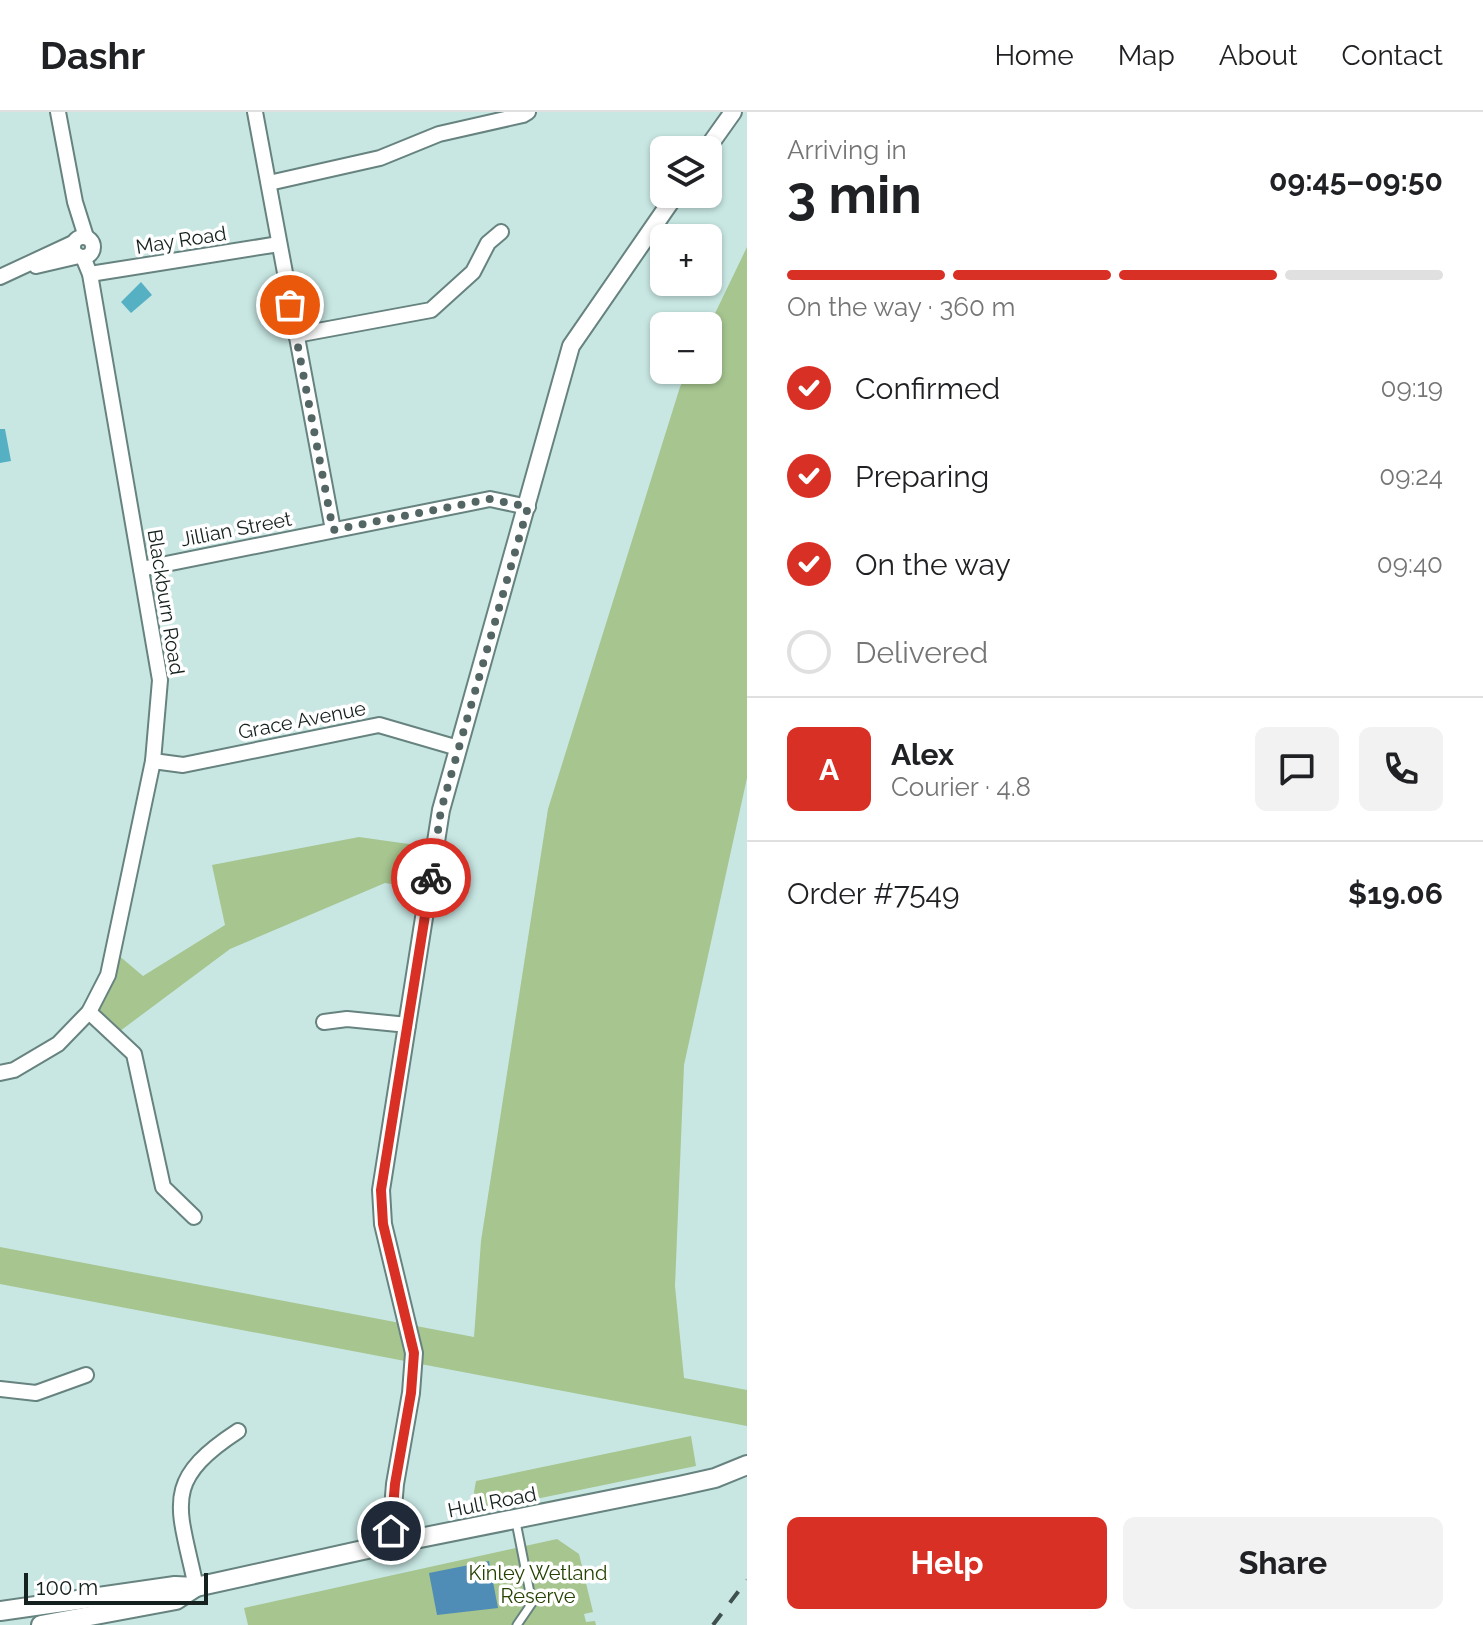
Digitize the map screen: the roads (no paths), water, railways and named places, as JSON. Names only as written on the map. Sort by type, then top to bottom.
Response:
[{"type":"main road","name":"Hull Road","points":[[0,1611],[175,1586],[196,1587],[679,1486],[715,1478],[747,1465]]},
{"type":"main road","name":"Hull Road","points":[[41,1625],[176,1600],[196,1587]]},
{"type":"street","name":"Blackburn Road","points":[[0,1073],[14,1070],[58,1044],[89,1012],[108,975],[153,761],[160,680],[90,274],[82,247],[58,112]]},
{"type":"street","points":[[255,112],[333,530]]},
{"type":"street","points":[[269,183],[380,158],[439,134],[528,112]]},
{"type":"street","points":[[716,136],[733,112]]},
{"type":"street","points":[[390,1544],[395,1484],[411,1393],[414,1353],[383,1224],[381,1190],[441,810],[571,346],[666,208]]},
{"type":"street","points":[[296,335],[431,310],[463,284],[488,243],[501,232]]},
{"type":"street","name":"May Road","points":[[90,274],[279,244]]},
{"type":"street","points":[[0,277],[82,247]]},
{"type":"street","name":"Jillian Street","points":[[141,569],[490,499],[528,507]]},
{"type":"street","name":"Grace Avenue","points":[[153,761],[183,765],[379,725],[458,748]]},
{"type":"street","points":[[89,1012],[134,1054],[163,1187],[194,1217]]},
{"type":"street","points":[[324,1022],[347,1019],[408,1025]]},
{"type":"street","points":[[0,1389],[36,1393],[86,1375]]},
{"type":"street","points":[[196,1587],[180,1516],[181,1493],[192,1467],[213,1447],[238,1431]]},
{"type":"lane","points":[[516,1519],[532,1603],[517,1625]]},
{"type":"water","points":[[489,1561],[498,1608],[437,1615],[429,1573]]},
{"type":"railway","points":[[713,1625],[747,1580]]},
{"type":"park label","name":"Kinley Wetland Reserve","points":[[538,1584]]}]
